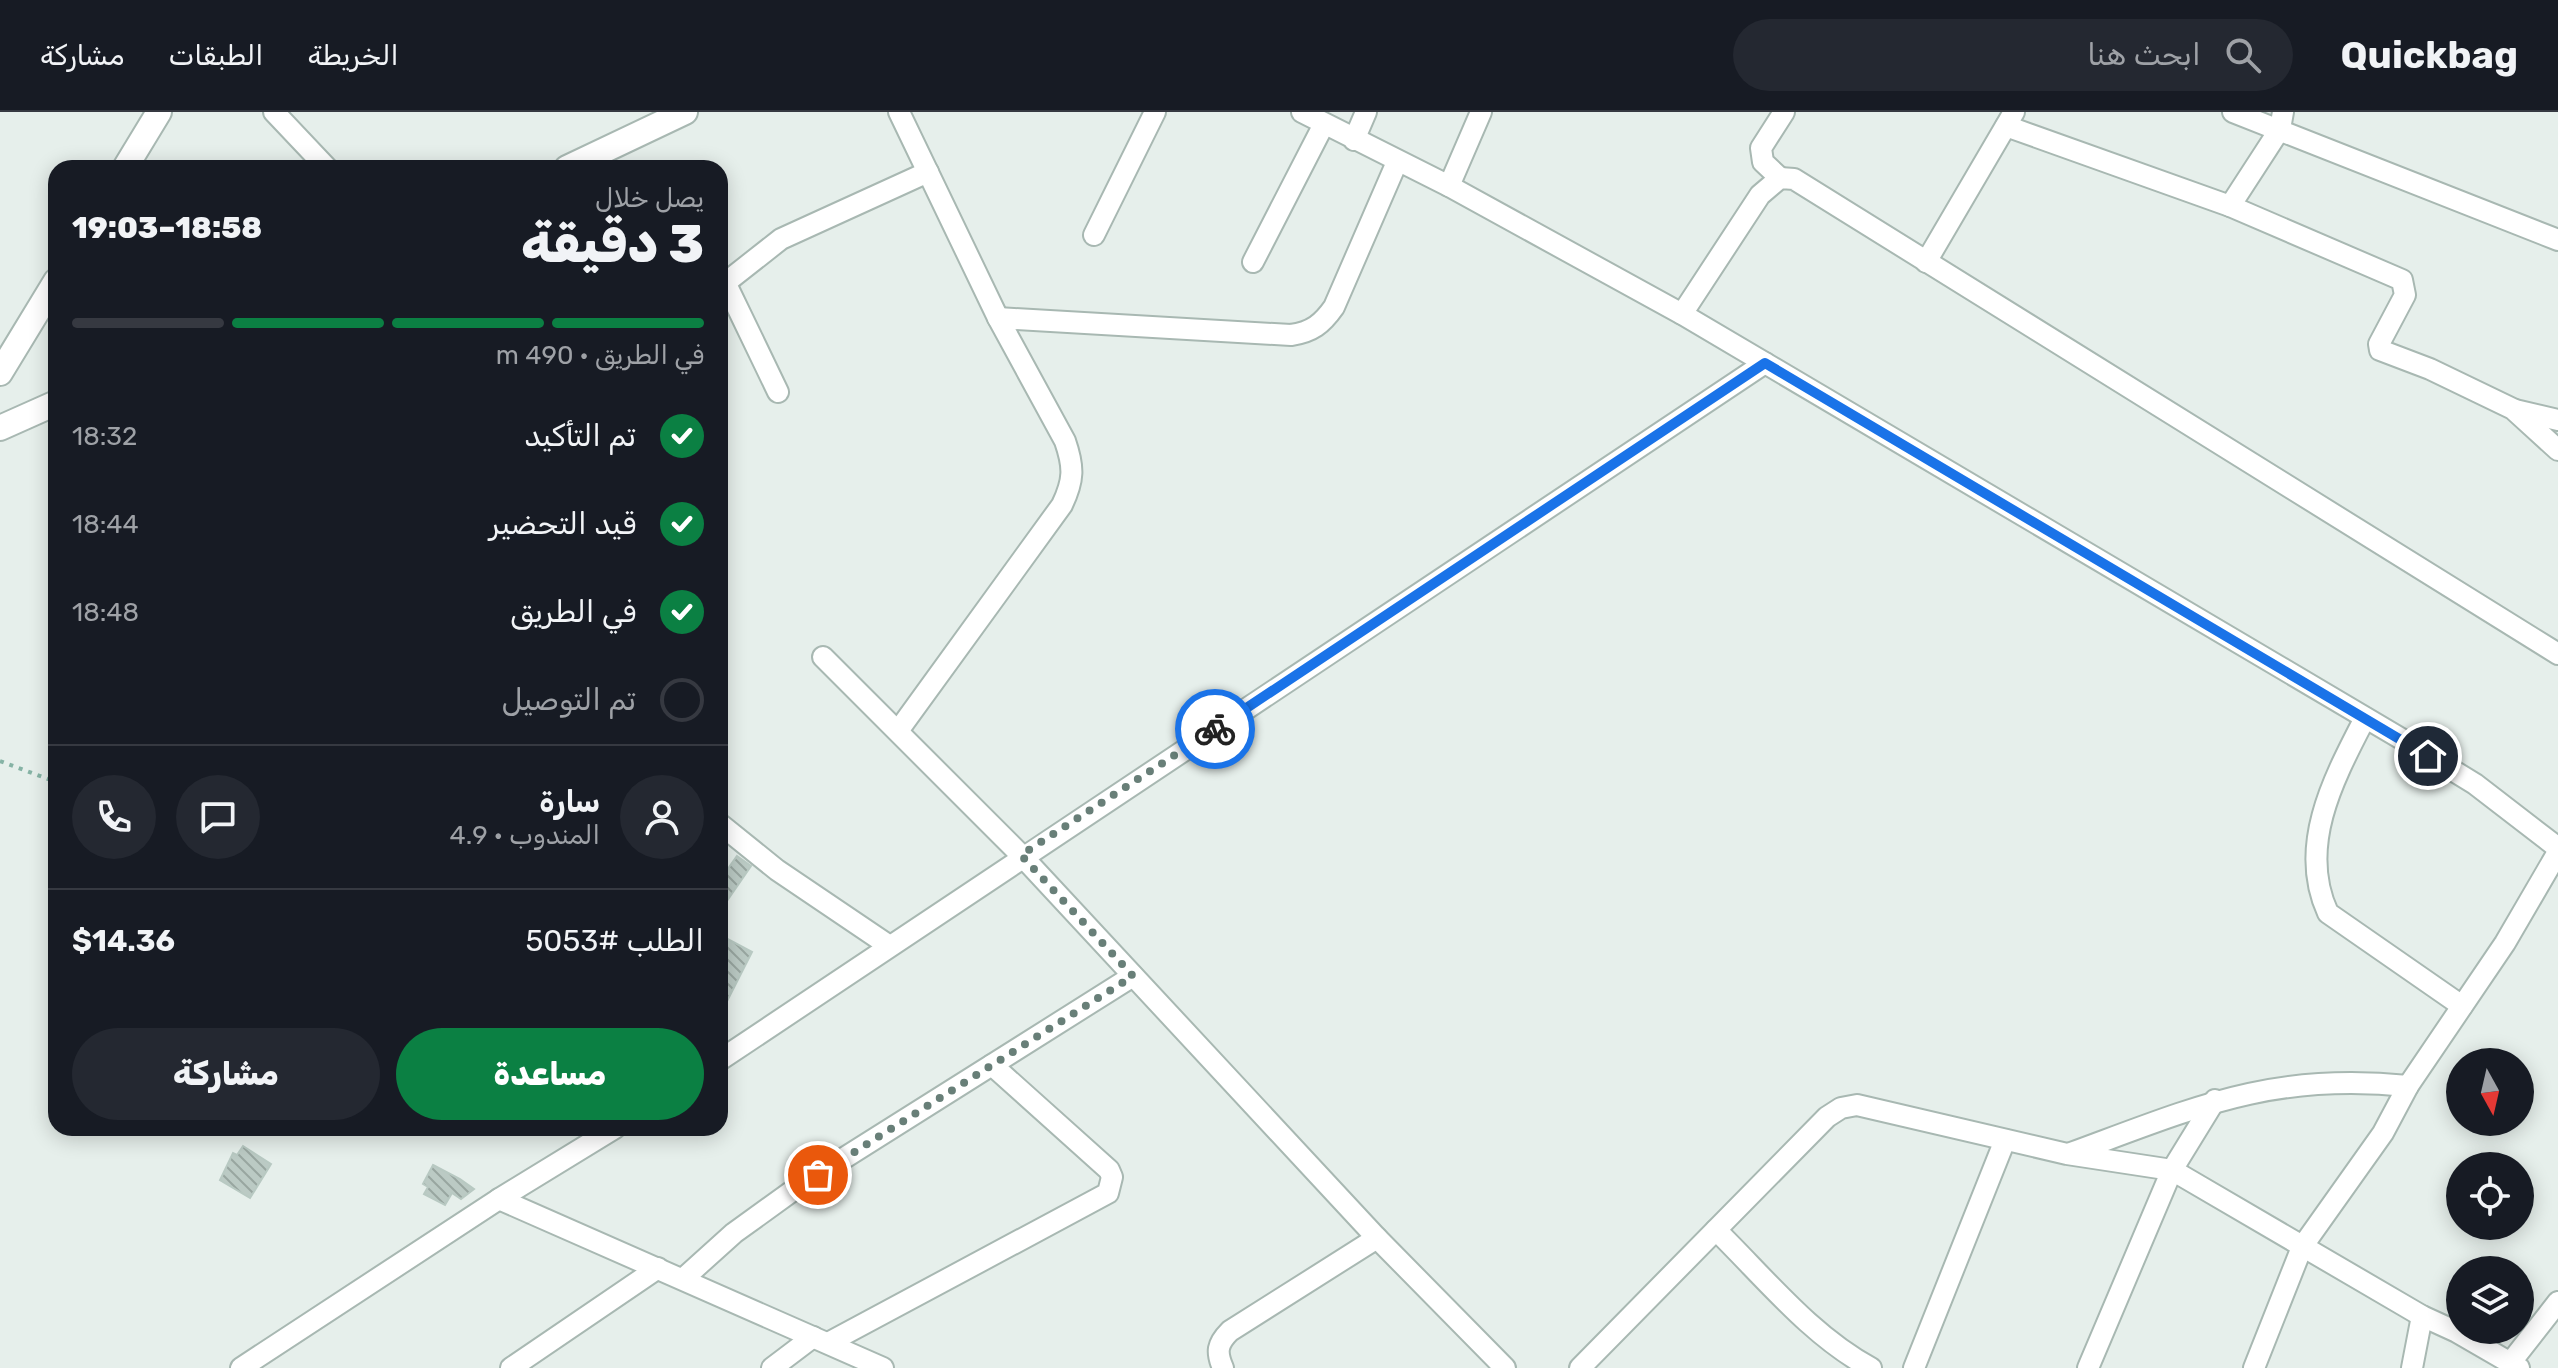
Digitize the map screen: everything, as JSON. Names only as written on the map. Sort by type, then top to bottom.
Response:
[{"type":"street","points":[[130,160],[159,112]]},
{"type":"street","points":[[274,112],[319,160]]},
{"type":"street","points":[[584,160],[685,112]]},
{"type":"street","points":[[898,731],[1062,505],[1073,482],[1073,462],[1065,441],[998,318],[899,112]]},
{"type":"street","points":[[1094,235],[1155,112]]},
{"type":"street","points":[[1302,112],[1449,186],[1682,314],[2475,784],[2558,850],[2505,943],[2408,1086],[2383,1133],[2302,1247],[2254,1368]]},
{"type":"street","points":[[1354,140],[1366,112]]},
{"type":"street","points":[[1449,186],[1481,112]]},
{"type":"street","points":[[1784,112],[1761,148],[1763,162],[1780,178],[1794,179],[1810,187],[2558,654]]},
{"type":"street","points":[[2233,112],[2282,121],[2558,240]]},
{"type":"street","points":[[1926,262],[2010,119],[2230,206],[2402,280],[2405,295],[2379,344],[2380,350],[2430,369],[2513,409],[2558,420]]},
{"type":"street","points":[[2230,206],[2282,121]]},
{"type":"street","points":[[1253,262],[1324,124]]},
{"type":"street","points":[[998,318],[1159,330],[1291,335],[1309,332],[1324,322],[1334,307],[1397,162]]},
{"type":"street","points":[[728,281],[781,239],[928,172]]},
{"type":"street","points":[[1682,314],[1760,195],[1780,178]]},
{"type":"street","points":[[0,373],[48,294]]},
{"type":"street","points":[[728,295],[778,392]]},
{"type":"street","points":[[728,1055],[1021,855],[1765,363]]},
{"type":"street","points":[[0,428],[48,407]]},
{"type":"street","points":[[2513,409],[2558,450]]},
{"type":"street","points":[[823,657],[1021,855],[1377,1238],[1505,1368]]},
{"type":"street","points":[[2365,718],[2325,802],[2315,875],[2319,894],[2328,913],[2462,1006]]},
{"type":"street","points":[[728,830],[777,870],[888,945]]},
{"type":"street","points":[[683,1279],[734,1233],[795,1189],[1133,976]]},
{"type":"street","points":[[772,1368],[1108,1193],[1112,1177],[1109,1170],[992,1065]]},
{"type":"street","points":[[2067,1154],[2215,1100],[2304,1083],[2344,1080],[2408,1086]]},
{"type":"street","points":[[2088,1368],[2172,1170],[2215,1100]]},
{"type":"street","points":[[1580,1368],[1827,1117],[1841,1108],[1857,1105],[2067,1154],[2172,1170],[2422,1316],[2515,1365],[2558,1302]]},
{"type":"street","points":[[242,1368],[499,1199],[602,1136]]},
{"type":"street","points":[[1914,1368],[2005,1140]]},
{"type":"street","points":[[499,1199],[883,1368]]},
{"type":"street","points":[[1716,1230],[1840,1349],[1871,1368]]},
{"type":"street","points":[[1223,1368],[1217,1353],[1220,1341],[1230,1331],[1377,1238]]},
{"type":"street","points":[[511,1368],[658,1268]]},
{"type":"street","points":[[2412,1368],[2422,1316]]},
{"type":"path","points":[[0,761],[48,779]]},
{"type":"building","points":[[737,856],[751,866],[728,899],[728,869]]},
{"type":"building","points":[[728,939],[752,952],[728,999]]},
{"type":"building","points":[[243,1146],[271,1164],[250,1198],[220,1180],[233,1153],[237,1155]]},
{"type":"building","points":[[433,1165],[474,1189],[461,1199],[452,1193],[445,1205],[424,1194],[428,1187],[423,1184]]},
{"type":"way so far","points":[[818,1175],[1133,976],[1021,855],[1215,729]]},
{"type":"route","points":[[1215,729],[1765,363],[2293,679],[2428,756]]}]
